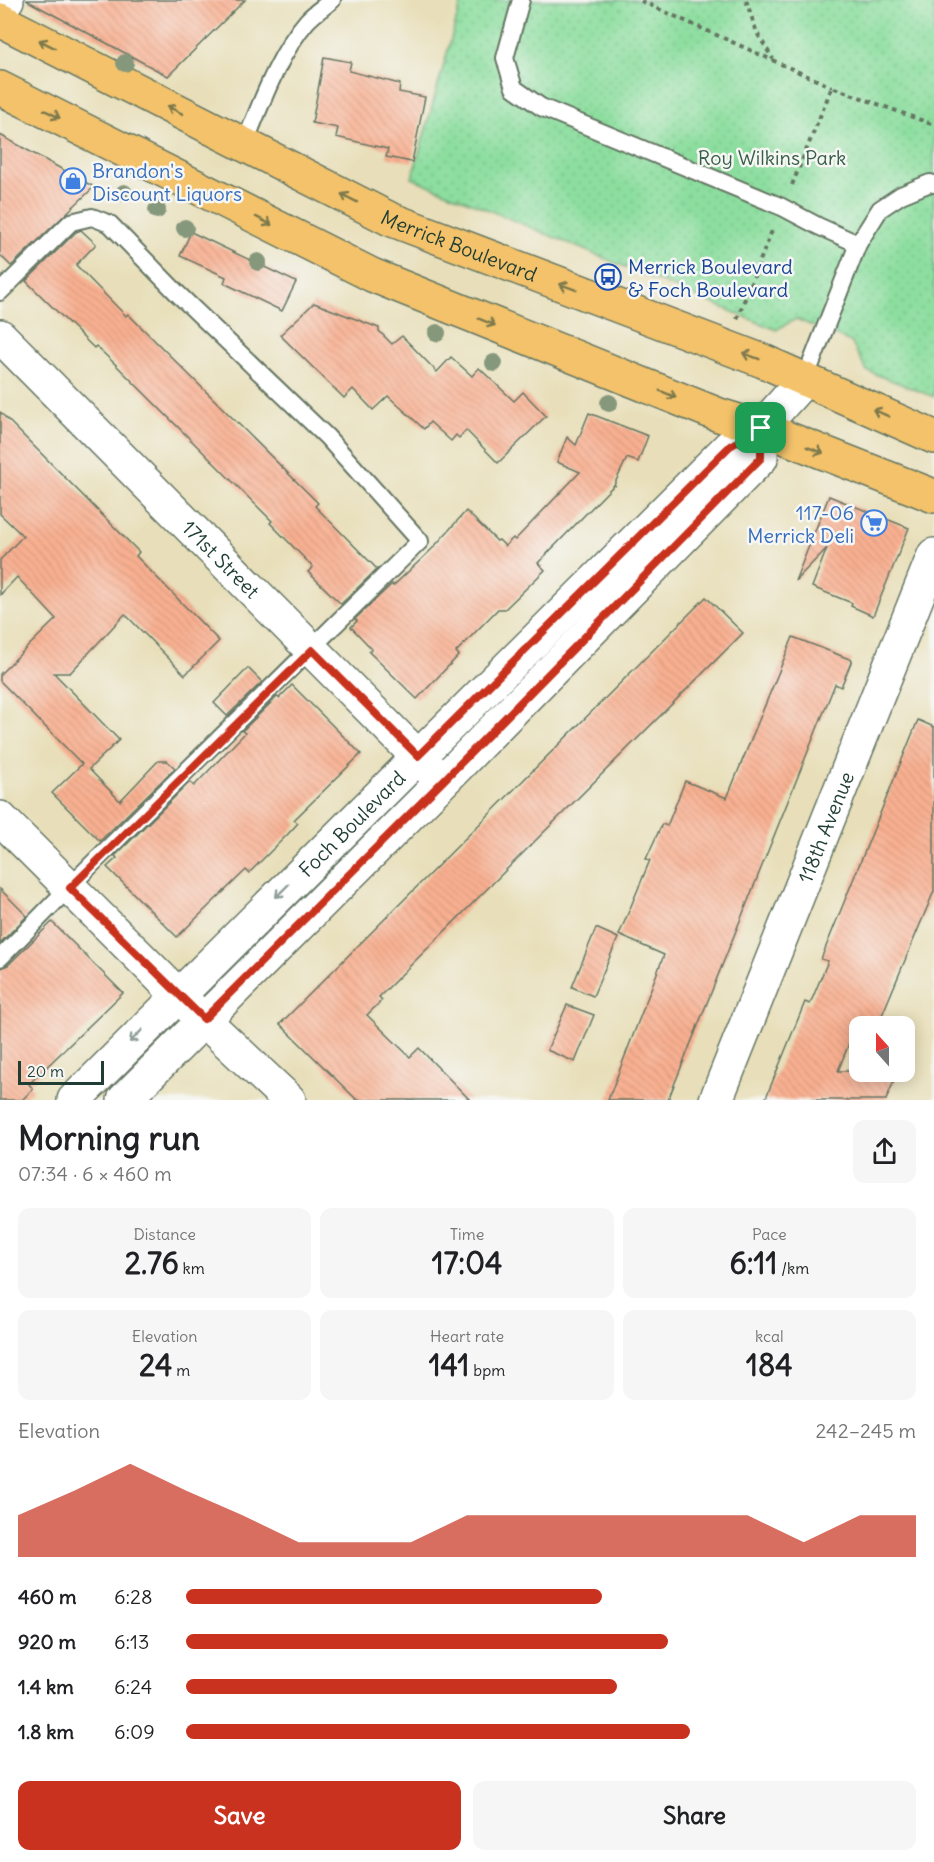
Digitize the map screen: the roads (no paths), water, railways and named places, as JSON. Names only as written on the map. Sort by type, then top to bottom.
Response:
[{"type":"main road","name":"Merrick Boulevard","points":[[0,20],[390,219],[805,379],[934,437]]},
{"type":"main road","points":[[0,88],[372,275],[719,415],[761,428],[934,496]]},
{"type":"street","points":[[0,8],[7,0]]},
{"type":"street","name":"171st Street","points":[[0,336],[442,782]]},
{"type":"street","name":"Foch Boulevard","points":[[74,1100],[730,446],[761,428],[805,379]]},
{"type":"street","name":"Foch Boulevard","points":[[124,1100],[761,458],[761,428]]},
{"type":"street","name":"118th Avenue","points":[[716,1100],[934,555]]},
{"type":"street","points":[[0,818],[178,995],[289,1100]]},
{"type":"lane","points":[[244,145],[268,88],[292,40],[308,19],[332,0]]},
{"type":"lane","points":[[521,0],[505,58],[514,88],[541,107],[782,207],[858,244]]},
{"type":"lane","points":[[805,379],[858,244],[880,209],[901,195],[930,183],[934,184]]},
{"type":"lane","points":[[0,292],[71,222],[92,217],[110,224],[178,294],[327,437],[420,541],[0,958]]},
{"type":"place","name":"Brandon's Discount Liquors","points":[[73,181]]},
{"type":"place","name":"Merrick Boulevard & Foch Boulevard","points":[[608,277]]},
{"type":"place","name":"117-06 Merrick Deli","points":[[874,523]]},
{"type":"park label","name":"Roy Wilkins Park","points":[[772,157]]}]
